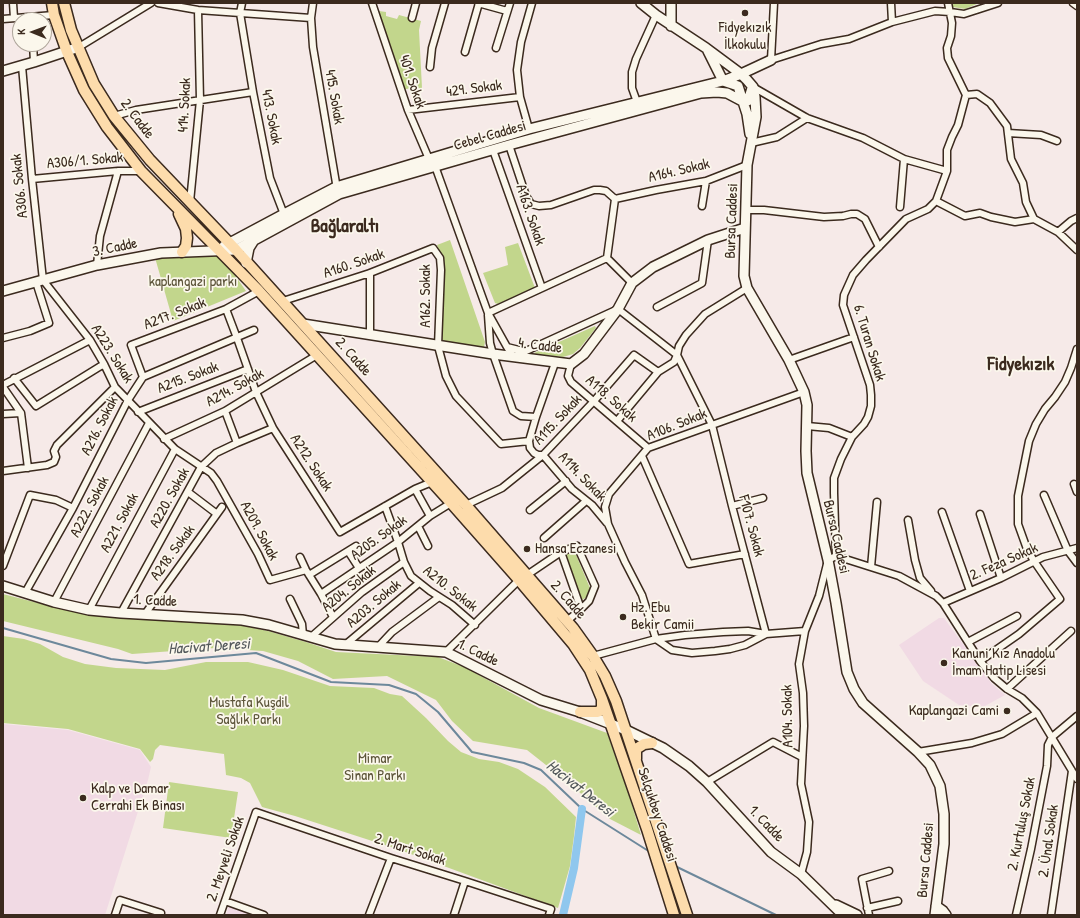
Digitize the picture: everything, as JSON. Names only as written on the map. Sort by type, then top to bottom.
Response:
[{"type":"main road","name":"2. Cadde","points":[[52,3],[54,15],[67,52],[84,90],[103,121],[141,171],[259,291],[451,503],[523,578],[567,621],[606,676],[626,730]]},
{"type":"main road","name":"2. Cadde","points":[[64,3],[71,30],[94,84],[114,116],[150,160],[283,301],[466,505],[573,644],[590,670],[611,724]]},
{"type":"main road","points":[[641,3],[671,26],[706,48],[741,74],[753,87],[756,116],[751,143]]},
{"type":"main road","points":[[671,3],[671,26]]},
{"type":"main road","points":[[3,71],[79,47]]},
{"type":"main road","points":[[706,48],[723,81],[738,86],[747,114],[751,143]]},
{"type":"main road","name":"Cebel Caddesi","points":[[432,163],[499,138],[529,129],[723,81],[771,60]]},
{"type":"main road","points":[[744,102],[748,101],[753,87]]},
{"type":"main road","name":"Cebel Caddesi","points":[[233,247],[338,190],[432,163],[493,150],[701,93],[727,93],[744,102]]},
{"type":"main road","points":[[499,138],[506,146]]},
{"type":"main road","name":"Bursa Caddesi","points":[[751,143],[748,165],[744,276],[747,288],[789,360],[804,392],[808,405],[806,451],[807,473],[832,558],[836,603],[847,672],[854,689],[863,703],[918,752],[930,765],[940,786],[944,814],[944,844],[936,911]]},
{"type":"main road","points":[[174,206],[186,229],[186,246],[182,252]]},
{"type":"main road","name":"Cebel Caddesi","points":[[233,247],[254,240],[286,218]]},
{"type":"main road","name":"4. Cadde","points":[[303,324],[438,346],[571,364],[584,354],[618,309],[632,283],[653,267],[708,240],[745,228]]},
{"type":"main road","points":[[246,263],[249,248],[254,240]]},
{"type":"main road","name":"3. Cadde","points":[[3,291],[98,266],[162,253],[218,251],[233,247]]},
{"type":"main road","name":"1. Cadde","points":[[3,586],[54,602],[89,610],[242,620],[269,625],[335,644],[446,652],[541,700],[580,712],[611,724],[663,748],[689,766],[707,782],[771,852],[801,874],[843,915]]},
{"type":"main road","points":[[580,712],[600,711],[602,707],[602,699]]},
{"type":"main road","name":"Selçukbey Caddesi","points":[[611,724],[647,829],[674,915]]},
{"type":"main road","name":"Selçukbey Caddesi","points":[[626,730],[687,915]]},
{"type":"main road","points":[[637,765],[636,749],[644,744],[652,743]]},
{"type":"main road","points":[[830,902],[857,915]]},
{"type":"main road","points":[[936,911],[943,911],[946,915]]},
{"type":"street","points":[[79,47],[151,3]]},
{"type":"street","points":[[158,3],[198,10],[311,18]]},
{"type":"street","points":[[240,13],[242,3]]},
{"type":"street","name":"415. Sokak","points":[[313,3],[311,18],[313,47],[338,190]]},
{"type":"street","name":"401. Sokak","points":[[372,3],[408,110],[432,163],[488,314]]},
{"type":"street","points":[[412,18],[416,3]]},
{"type":"street","points":[[430,67],[432,48],[445,3]]},
{"type":"street","points":[[465,52],[478,3],[490,5],[507,11]]},
{"type":"street","points":[[496,48],[510,3]]},
{"type":"street","points":[[529,129],[520,97],[517,70],[521,42],[532,3]]},
{"type":"street","points":[[774,3],[771,60],[822,44],[849,39],[892,22],[935,11],[964,14],[998,3]]},
{"type":"street","points":[[891,3],[892,22]]},
{"type":"street","points":[[948,3],[952,24],[951,36],[947,48],[948,58],[966,95],[958,125],[947,150],[947,171],[936,201],[965,216],[980,213],[1015,222],[1034,219]]},
{"type":"street","points":[[1073,3],[1077,6]]},
{"type":"street","name":"414. Sokak","points":[[190,202],[200,100],[198,10]]},
{"type":"street","name":"413. Sokak","points":[[240,13],[253,92],[270,178],[286,218]]},
{"type":"street","points":[[637,102],[632,88],[632,72],[636,59],[656,15]]},
{"type":"street","points":[[33,52],[34,62]]},
{"type":"street","name":"A306. Sokak","points":[[3,338],[30,331],[49,323],[40,281],[22,66]]},
{"type":"street","points":[[753,87],[807,118],[863,138],[904,159],[947,171]]},
{"type":"street","points":[[114,116],[136,110],[253,92]]},
{"type":"street","points":[[966,95],[977,94],[990,103],[1007,126],[1012,159],[1023,184],[1026,202],[1034,219],[1058,232],[1077,250]]},
{"type":"street","name":"429. Sokak","points":[[408,110],[520,97]]},
{"type":"street","points":[[751,143],[777,137],[807,118]]},
{"type":"street","points":[[1008,133],[1041,135],[1057,141]]},
{"type":"street","points":[[506,146],[526,196],[531,204],[539,206],[551,205],[594,190],[606,191],[615,199],[607,258]]},
{"type":"street","name":"A163. Sokak","points":[[493,150],[542,288]]},
{"type":"street","points":[[900,207],[904,159]]},
{"type":"street","name":"A164. Sokak","points":[[615,199],[706,181],[748,165]]},
{"type":"street","points":[[98,266],[100,236],[118,171]]},
{"type":"street","name":"A306/1. Sokak","points":[[32,179],[118,171],[141,171]]},
{"type":"street","points":[[702,206],[706,181]]},
{"type":"street","name":"6. Turan Sokak","points":[[832,558],[834,478],[841,459],[852,437],[864,424],[871,406],[870,385],[843,305],[844,295],[853,276],[866,260],[906,219],[928,209],[936,201]]},
{"type":"street","points":[[746,210],[764,210],[824,217],[857,214],[865,219],[879,247]]},
{"type":"street","points":[[1058,232],[1071,220],[1077,218]]},
{"type":"street","points":[[657,307],[702,283],[708,240]]},
{"type":"street","name":"A160. Sokak","points":[[283,301],[370,273],[433,248]]},
{"type":"street","name":"A162. Sokak","points":[[433,248],[440,258],[441,270],[438,346],[446,376],[456,396],[501,444],[529,441]]},
{"type":"street","points":[[488,314],[607,258]]},
{"type":"street","points":[[607,258],[632,283]]},
{"type":"street","points":[[370,273],[370,334]]},
{"type":"street","name":"A223. Sokak","points":[[40,281],[90,340],[115,387],[164,439],[175,449],[201,467]]},
{"type":"street","points":[[617,421],[658,372],[674,362],[679,346],[686,335],[705,314],[747,288]]},
{"type":"street","name":"A217. Sokak","points":[[143,377],[131,345],[226,309],[259,291]]},
{"type":"street","name":"A212. Sokak","points":[[226,309],[256,392],[273,428],[340,532],[415,489],[432,482]]},
{"type":"street","points":[[488,314],[513,357],[523,351],[618,309],[677,355]]},
{"type":"street","points":[[488,314],[490,343],[513,411],[521,416],[536,417]]},
{"type":"street","points":[[143,377],[254,330]]},
{"type":"street","points":[[789,360],[854,337]]},
{"type":"street","points":[[28,468],[21,413],[3,386],[14,378],[90,340]]},
{"type":"street","points":[[507,347],[523,351]]},
{"type":"street","points":[[980,661],[1019,634],[1060,599],[1027,549],[1018,524],[1018,496],[1029,441],[1042,414],[1065,382],[1077,348]]},
{"type":"street","name":"A214. Sokak","points":[[164,439],[225,411],[317,355]]},
{"type":"street","name":"A115. Sokak","points":[[466,505],[502,488],[543,455],[594,401],[634,355],[658,372]]},
{"type":"street","name":"F107. Sokak","points":[[677,355],[712,425],[766,634]]},
{"type":"street","points":[[529,441],[555,363]]},
{"type":"street","points":[[14,378],[36,406],[104,364]]},
{"type":"street","name":"A118. Sokak","points":[[571,364],[568,376],[571,382],[648,448]]},
{"type":"street","name":"A215. Sokak","points":[[138,412],[248,369]]},
{"type":"street","name":"A216. Sokak","points":[[24,593],[72,508],[128,400],[143,377]]},
{"type":"street","points":[[3,471],[47,465],[54,462],[56,457],[54,451],[57,444],[115,387]]},
{"type":"street","name":"A106. Sokak","points":[[656,639],[642,595],[608,524],[605,507],[609,494],[648,448],[804,392]]},
{"type":"street","points":[[225,411],[237,443]]},
{"type":"street","points":[[3,414],[21,413]]},
{"type":"street","name":"A222. Sokak","points":[[54,602],[149,423]]},
{"type":"street","points":[[807,426],[829,428],[852,437]]},
{"type":"street","name":"A220. Sokak","points":[[121,613],[201,467],[216,453],[273,428]]},
{"type":"street","name":"A114. Sokak","points":[[529,441],[530,448],[534,453],[543,455],[572,489],[592,505],[608,524]]},
{"type":"street","name":"A221. Sokak","points":[[89,610],[175,449]]},
{"type":"street","points":[[642,456],[689,564],[745,554]]},
{"type":"street","name":"A209. Sokak","points":[[201,467],[211,472],[217,481],[258,554],[270,580],[307,572]]},
{"type":"street","points":[[530,510],[566,481]]},
{"type":"street","points":[[1074,484],[1077,492]]},
{"type":"street","points":[[415,489],[430,516]]},
{"type":"street","points":[[188,492],[217,514]]},
{"type":"street","points":[[3,566],[30,495],[56,500],[72,508]]},
{"type":"street","points":[[1044,495],[1068,551],[1077,563]]},
{"type":"street","points":[[732,506],[763,498]]},
{"type":"street","points":[[544,538],[586,501]]},
{"type":"street","points":[[871,567],[877,502]]},
{"type":"street","name":"A205. Sokak","points":[[321,594],[398,542],[430,516],[451,503]]},
{"type":"street","name":"A210. Sokak","points":[[385,506],[404,562],[411,576],[430,591],[452,605],[475,625]]},
{"type":"street","name":"A218. Sokak","points":[[145,614],[222,507]]},
{"type":"street","points":[[942,512],[970,591]]},
{"type":"street","points":[[980,514],[1001,578]]},
{"type":"street","points":[[908,520],[915,560],[920,578],[943,603],[980,661],[994,678],[1007,689],[1022,698],[1037,713],[1077,779]]},
{"type":"street","points":[[418,526],[428,546]]},
{"type":"street","points":[[307,572],[356,546]]},
{"type":"street","points":[[446,652],[523,578],[561,552],[577,546],[595,586],[589,601],[567,621]]},
{"type":"street","name":"2. Feza Sokak","points":[[943,603],[1001,578],[1043,557],[1077,548]]},
{"type":"street","points":[[348,551],[359,568]]},
{"type":"street","points":[[561,552],[581,609]]},
{"type":"street","points":[[300,557],[333,617]]},
{"type":"street","points":[[832,558],[871,567],[899,576],[933,593]]},
{"type":"street","name":"A104. Sokak","points":[[801,874],[807,852],[809,822],[801,784],[804,726],[803,693],[799,664],[805,631],[832,558]]},
{"type":"street","name":"A204. Sokak","points":[[307,636],[333,617],[362,592],[404,562]]},
{"type":"street","name":"A203. Sokak","points":[[345,645],[419,582]]},
{"type":"street","points":[[378,647],[392,632],[439,597]]},
{"type":"street","points":[[290,599],[307,636]]},
{"type":"street","points":[[968,642],[1017,616]]},
{"type":"street","points":[[593,656],[656,639],[685,635],[748,631],[766,634],[805,631]]},
{"type":"street","points":[[1007,689],[1071,631]]},
{"type":"street","points":[[656,639],[672,650],[692,653],[730,649],[745,645],[766,634]]},
{"type":"street","points":[[918,752],[972,742],[1002,734],[1037,713]]},
{"type":"street","points":[[1052,737],[1077,716]]},
{"type":"street","name":"2. Kurtuluş Sokak","points":[[1016,915],[1031,849],[1047,766],[1048,745],[1052,737]]},
{"type":"street","points":[[707,782],[773,742],[802,757]]},
{"type":"street","name":"2. Ünal Sokak","points":[[1052,915],[1072,771]]},
{"type":"street","name":"2. Mart Sokak","points":[[256,812],[391,858],[551,909],[549,915]]},
{"type":"street","name":"2. Meyveli Sokak","points":[[220,915],[256,812]]},
{"type":"street","points":[[369,915],[391,858]]},
{"type":"street","points":[[869,915],[862,880],[889,871]]},
{"type":"street","points":[[454,915],[465,881]]},
{"type":"street","points":[[115,915],[120,900],[161,913]]},
{"type":"street","points":[[225,901],[264,915]]},
{"type":"street","points":[[867,908],[898,901]]},
{"type":"shaded area","name":"Kanuni Kız Anadolu İmam Hatip Lisesi","points":[[939,618],[944,618],[992,684],[1005,695],[983,707],[959,705],[923,681],[899,645]]},
{"type":"shaded area","points":[[3,724],[68,730],[140,750],[151,767],[105,915],[3,915]]},
{"type":"shaded area","points":[[229,906],[257,915],[226,915]]},
{"type":"green space","points":[[952,3],[979,3],[965,9],[953,7]]},
{"type":"green space","points":[[379,11],[386,12],[386,16],[397,19],[399,15],[421,21],[419,30],[422,88],[405,89],[377,13]]},
{"type":"green space","points":[[450,240],[485,342],[484,347],[481,349],[446,343],[442,339],[444,278],[442,257],[437,245]]},
{"type":"green space","points":[[518,243],[535,288],[498,304],[495,303],[483,273],[508,265],[505,247]]},
{"type":"green space","name":"kaplangazi parkı","points":[[218,251],[246,291],[173,321],[154,254]]},
{"type":"green space","points":[[595,326],[596,328],[580,348],[573,354],[563,357],[534,353]]},
{"type":"green space","points":[[574,550],[590,588],[587,597],[582,600],[565,554]]},
{"type":"green space","points":[[3,594],[65,610],[133,618],[239,625],[268,631],[336,652],[438,657],[464,667],[539,708],[607,733],[627,789],[641,835],[610,819],[570,784],[527,750],[473,741],[452,721],[436,700],[387,676],[333,679],[298,661],[263,651],[215,648],[132,654],[118,649],[3,621]]},
{"type":"green space","points":[[3,636],[24,639],[40,644],[63,657],[85,664],[116,668],[165,670],[206,662],[248,662],[283,670],[330,686],[374,688],[390,694],[402,696],[461,752],[479,759],[499,762],[518,769],[545,787],[576,817],[570,866],[558,908],[400,850],[295,816],[262,807],[250,783],[241,778],[226,775],[224,754],[160,745],[155,750],[153,759],[150,762],[140,749],[68,729],[3,723]]},
{"type":"green space","points":[[169,782],[238,792],[231,838],[163,828]]},
{"type":"waterway","name":"Hacivat Deresi","points":[[3,628],[111,659],[146,663],[256,653],[331,682],[389,685],[416,694],[438,712],[472,752],[524,763],[541,770],[582,809],[650,852]]},
{"type":"waterway","points":[[563,915],[574,868],[582,809]]},
{"type":"waterway","name":"Hacivat Deresi","points":[[675,866],[776,915]]},
{"type":"place","name":"Fidyekızık İlkokulu","points":[[745,13]]},
{"type":"place","name":"Hansa Eczanesi","points":[[527,549]]},
{"type":"place","name":"Hz. Ebu Bekir Camii","points":[[623,617]]},
{"type":"place","name":"Kanuni Kız Anadolu İmam Hatip Lisesi","points":[[944,663]]},
{"type":"place","name":"Kaplangazi Cami","points":[[1007,711]]},
{"type":"place","name":"Kalp ve Damar Cerrahi Ek Binası","points":[[83,798]]},
{"type":"district","name":"Bağlaraltı","points":[[345,227]]},
{"type":"district","name":"Fidyekızık","points":[[1021,365]]},
{"type":"park label","name":"Mustafa Kuşdil Sağlık Parkı","points":[[249,712]]},
{"type":"park label","name":"Mimar Sinan Parkı","points":[[375,768]]}]
